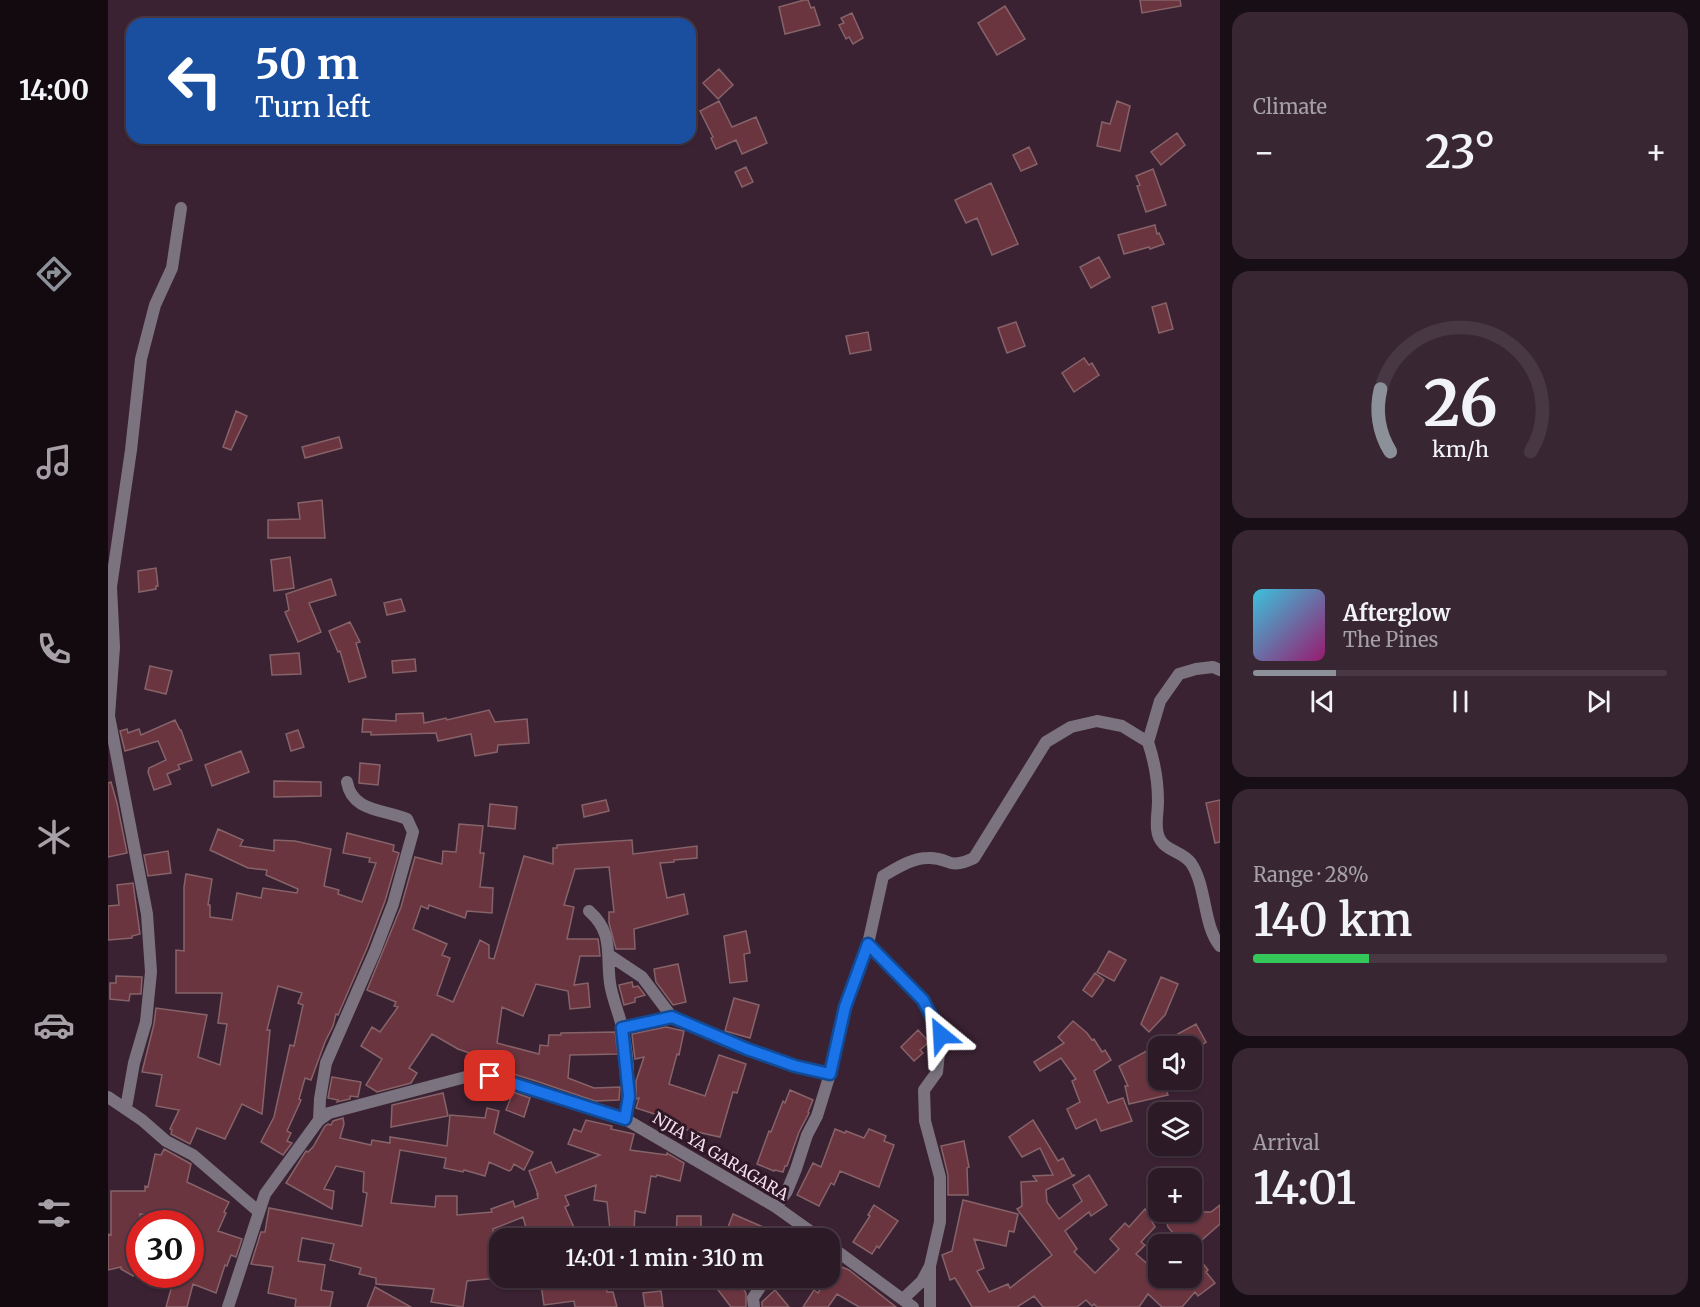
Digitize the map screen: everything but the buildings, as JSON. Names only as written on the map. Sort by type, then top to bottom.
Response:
[{"type":"street","points":[[126,1108],[134,1063],[146,1022],[151,972],[147,914],[109,716],[114,647],[111,587],[131,450],[141,359],[155,305],[172,268],[181,208]]},
{"type":"street","points":[[1220,670],[1213,667],[1179,674],[1160,701],[1148,742],[1153,757],[1158,800],[1157,831],[1163,845],[1190,861],[1201,882],[1208,914],[1220,946]]},
{"type":"street","points":[[776,1207],[787,1191],[807,1135],[817,1116],[830,1074],[845,1007],[868,944],[883,876],[906,863],[927,858],[940,858],[950,864],[962,863],[974,858],[1046,741],[1071,727],[1097,721],[1122,726],[1148,742]]},
{"type":"street","points":[[228,1307],[265,1194],[319,1120],[326,1063],[393,904],[413,832],[407,819],[368,807],[355,800],[349,794],[347,782]]},
{"type":"street","points":[[589,911],[601,921],[609,955],[610,984],[622,1028],[629,1096],[625,1119]]},
{"type":"street","points":[[868,944],[923,1000],[941,1035],[937,1072],[924,1090],[925,1121],[940,1177],[939,1222],[930,1266],[930,1307]]},
{"type":"street","points":[[609,955],[642,977],[672,1017],[747,1049],[795,1066],[830,1074]]},
{"type":"street","points":[[622,1028],[672,1017]]},
{"type":"street","name":"NJIA YA GARAGARA","points":[[319,1120],[329,1113],[477,1074],[625,1119],[776,1207],[805,1228]]},
{"type":"street","points":[[108,1097],[126,1108],[166,1141],[193,1155],[259,1212]]},
{"type":"street","points":[[840,1252],[908,1303],[930,1266]]},
{"type":"street","points":[[754,1307],[753,1298],[760,1288]]},
{"type":"route","points":[[490,1076],[625,1119],[629,1096],[622,1028],[672,1017],[747,1049],[795,1066],[830,1074],[845,1007],[868,944],[923,1000],[941,1035]]}]
